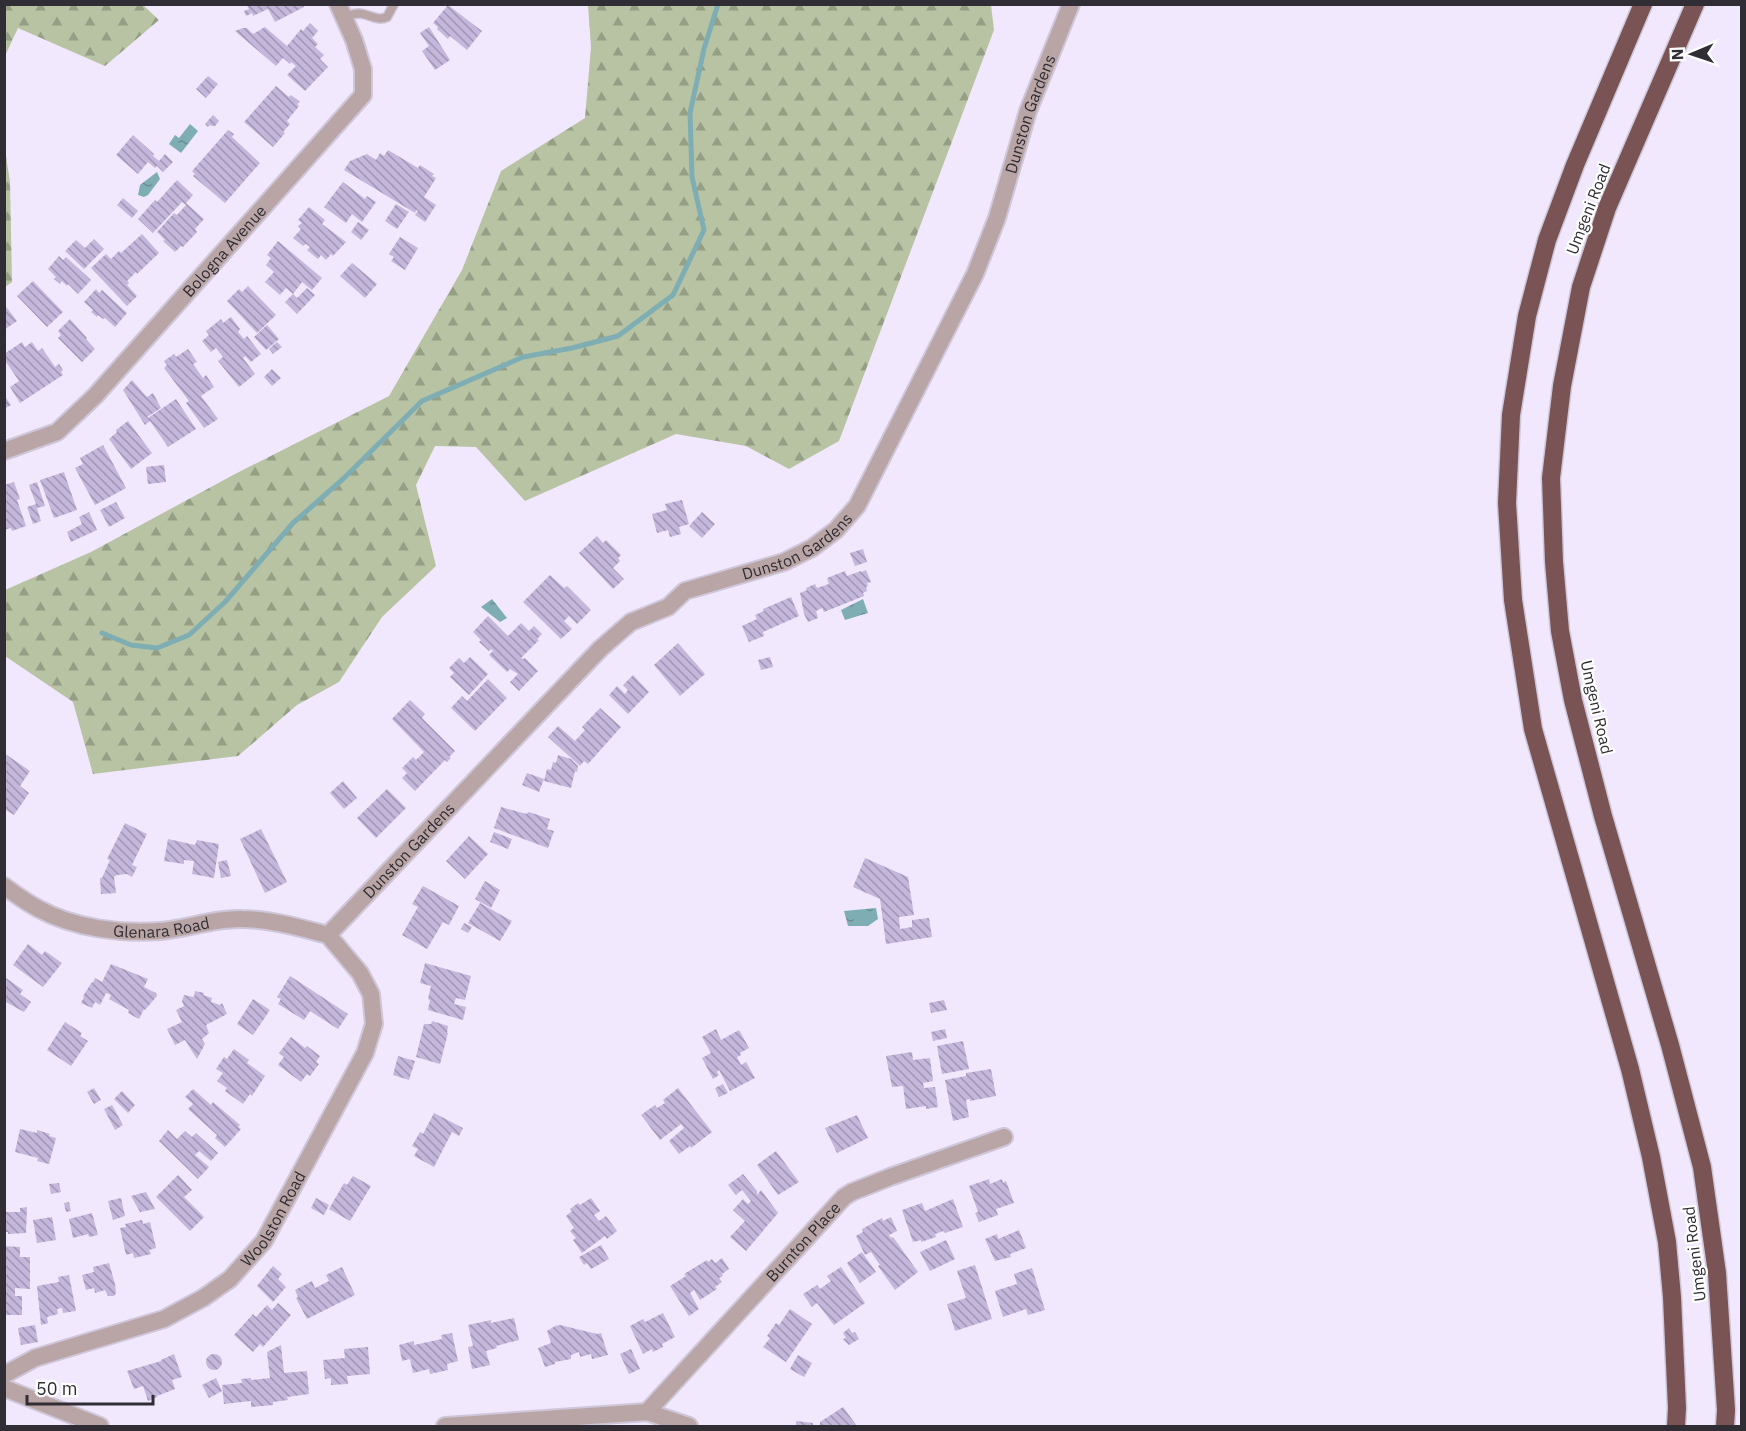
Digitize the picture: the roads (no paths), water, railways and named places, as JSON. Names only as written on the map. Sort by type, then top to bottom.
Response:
[{"type":"highway","name":"Umgeni Road","points":[[1643,4],[1546,240],[1527,316],[1511,415],[1507,503],[1513,600],[1533,729],[1630,1069],[1667,1242],[1672,1297],[1677,1426]]},
{"type":"highway","name":"Umgeni Road","points":[[1695,4],[1607,208],[1581,287],[1562,386],[1551,478],[1554,562],[1560,631],[1574,700],[1603,816],[1670,1045],[1702,1167],[1718,1273],[1725,1426]]},
{"type":"street","name":"Dunston Gardens","points":[[327,935],[600,649],[631,622],[668,607],[685,591],[784,562],[812,548],[836,530],[857,506],[975,274],[997,218],[1028,111],[1071,4]]},
{"type":"street","name":"Bologna Avenue","points":[[4,451],[57,432],[95,396],[363,95],[363,69],[354,40],[341,11]]},
{"type":"street","name":"Glenara Road","points":[[4,886],[38,909],[74,923],[117,930],[161,931],[207,922],[242,919],[291,926],[327,935]]},
{"type":"street","name":"Woolston Road","points":[[4,1375],[35,1358],[164,1320],[203,1298],[230,1279],[264,1241],[365,1053],[374,1024],[371,994],[360,974],[327,935]]},
{"type":"street","name":"Burnton Place","points":[[647,1412],[844,1197],[890,1177],[1004,1137]]},
{"type":"street","points":[[4,1388],[100,1426]]},
{"type":"street","points":[[446,1426],[647,1412],[689,1426]]},
{"type":"lane","points":[[341,11],[362,13],[382,20],[387,17],[394,4]]},
{"type":"water","points":[[190,124],[198,131],[181,153],[169,144],[175,135],[179,138]]},
{"type":"water","points":[[157,172],[160,179],[148,195],[144,197],[138,195],[140,185]]},
{"type":"water","points":[[492,599],[507,618],[500,622],[481,607]]},
{"type":"water","points":[[863,599],[868,613],[845,620],[841,610]]},
{"type":"water","points":[[876,908],[878,919],[868,926],[848,926],[844,911]]},
{"type":"waterway","points":[[102,633],[131,645],[157,648],[189,635],[225,602],[293,523],[343,479],[422,401],[523,357],[618,336],[673,295],[704,230],[692,177],[690,113],[704,49],[718,4]]}]
